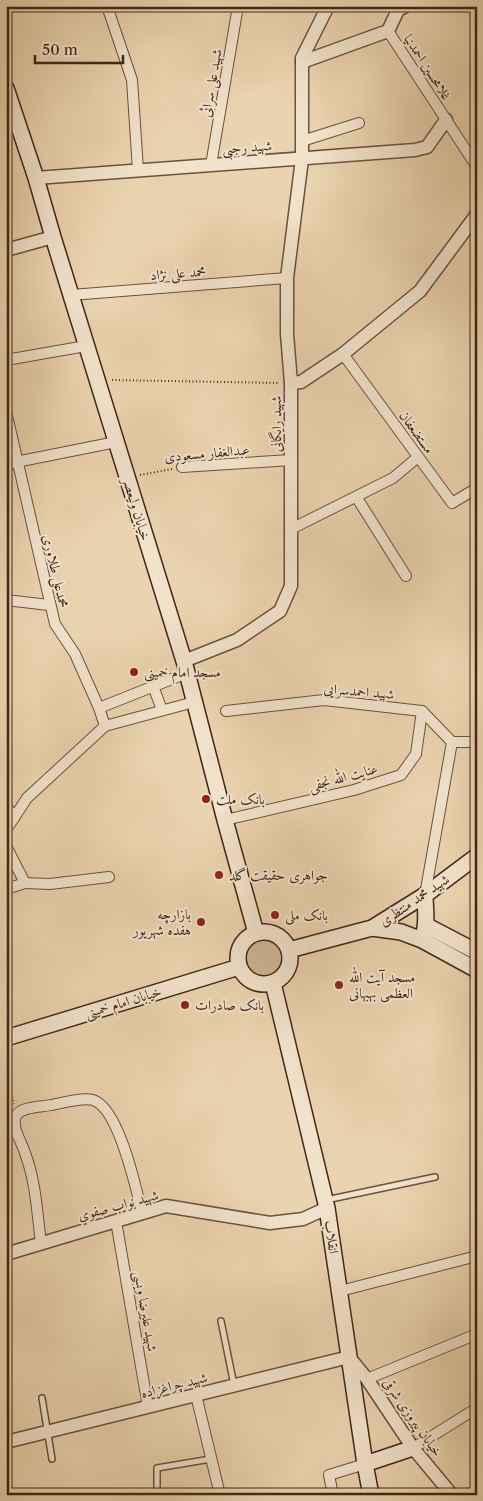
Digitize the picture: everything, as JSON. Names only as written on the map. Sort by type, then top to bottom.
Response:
[{"type":"main road","name":"خیابان ولیعصر","points":[[6,88],[36,178],[70,295],[186,667],[224,820],[256,933]]},
{"type":"main road","name":"شهید محمد منتظری","points":[[289,950],[372,928],[426,895],[477,856]]},
{"type":"main road","points":[[424,933],[426,895]]},
{"type":"main road","points":[[372,928],[424,933],[477,952]]},
{"type":"main road","points":[[266,932],[276,935],[284,941],[289,950],[288,970],[282,978],[273,983],[262,984],[252,982],[244,976],[239,966],[238,956],[241,946],[247,938],[256,933],[266,932]]},
{"type":"main road","points":[[424,933],[477,970]]},
{"type":"main road","name":"خیابان امام خمینی","points":[[6,1038],[239,966]]},
{"type":"main road","name":"انقلاب","points":[[273,983],[326,1204],[371,1495]]},
{"type":"main road","points":[[365,1464],[413,1448]]},
{"type":"street","points":[[107,6],[132,80],[138,170]]},
{"type":"street","name":"شهید علی سرائی","points":[[211,165],[238,6]]},
{"type":"street","points":[[291,383],[286,334],[287,278],[302,159],[302,58],[328,6]]},
{"type":"street","points":[[302,62],[388,31],[398,10],[406,6]]},
{"type":"street","name":"غلامحسین احمدنیا","points":[[388,31],[477,167]]},
{"type":"street","name":"شهید رجبی","points":[[36,178],[415,150],[427,147],[446,120]]},
{"type":"street","points":[[302,141],[359,123]]},
{"type":"street","name":"شهید رایگانی","points":[[186,667],[237,640],[280,611],[291,586],[291,383],[301,382],[343,354],[420,290],[477,214]]},
{"type":"street","points":[[6,250],[53,237]]},
{"type":"street","name":"محمد علی نژاد","points":[[70,295],[287,278]]},
{"type":"street","points":[[6,360],[86,346]]},
{"type":"street","name":"مستضعفان","points":[[343,354],[452,503],[477,488]]},
{"type":"street","name":"محمدعلی طلاوری","points":[[6,411],[49,605],[55,624],[75,654],[105,726]]},
{"type":"street","points":[[6,464],[116,442]]},
{"type":"street","points":[[291,529],[357,498],[393,478],[418,457]]},
{"type":"street","name":"عبدالغفار مسعودی","points":[[182,467],[290,460]]},
{"type":"street","points":[[357,498],[406,576]]},
{"type":"street","points":[[6,600],[49,605]]},
{"type":"street","points":[[99,708],[153,686],[186,667]]},
{"type":"street","points":[[153,686],[162,710]]},
{"type":"street","name":"شهید احمدسرایی","points":[[226,711],[324,700],[422,711]]},
{"type":"street","points":[[6,830],[27,798],[105,726],[194,702]]},
{"type":"street","points":[[422,711],[452,742],[477,742]]},
{"type":"street","name":"عنایت الله نجفی","points":[[224,820],[354,790],[401,775],[416,754],[422,711]]},
{"type":"street","points":[[426,895],[452,742]]},
{"type":"street","points":[[6,805],[14,818]]},
{"type":"street","points":[[6,846],[25,883]]},
{"type":"street","points":[[6,889],[25,883],[68,882],[109,877]]},
{"type":"street","points":[[41,1243],[31,1173],[26,1152],[15,1128],[16,1116],[23,1110],[75,1101],[92,1100],[102,1105],[117,1129],[130,1166],[142,1213]]},
{"type":"street","name":"شهید نواب صفوي","points":[[6,1254],[166,1206],[270,1223],[304,1219],[326,1204]]},
{"type":"street","name":"شهید علیرضا ویسی","points":[[116,1221],[148,1407]]},
{"type":"street","points":[[340,1291],[477,1256]]},
{"type":"street","points":[[367,1379],[477,1334]]},
{"type":"street","name":"شهید چراغزاده","points":[[6,1442],[349,1356]]},
{"type":"street","name":"خیابان پیروزی شرقی","points":[[349,1356],[367,1379],[413,1448],[452,1495]]},
{"type":"street","points":[[196,1395],[220,1495]]},
{"type":"street","points":[[413,1448],[477,1408]]},
{"type":"street","points":[[332,1495],[329,1475],[365,1464]]},
{"type":"lane","points":[[326,1204],[435,1177]]},
{"type":"lane","points":[[221,1321],[234,1385]]},
{"type":"lane","points":[[42,1398],[52,1459]]},
{"type":"lane","points":[[157,1495],[157,1468],[212,1459]]},
{"type":"path","points":[[97,380],[291,383]]},
{"type":"path","name":"عبدالغفار مسعودی","points":[[127,477],[182,467]]},
{"type":"path","points":[[6,1073],[16,1116]]},
{"type":"shaded area","points":[[268,935],[280,941],[285,948],[285,966],[280,973],[273,978],[260,979],[252,976],[245,969],[242,953],[245,945],[252,938]]},
{"type":"place","name":"مسجد امام خمینی","points":[[134,672]]},
{"type":"place","name":"بانک ملت","points":[[206,799]]},
{"type":"place","name":"جواهری حقیقت گلد","points":[[219,875]]},
{"type":"place","name":"بانک ملی","points":[[275,915]]},
{"type":"place","name":"بازارچه هفده شهریور","points":[[201,922]]},
{"type":"place","name":"مسجد آیت الله العظمی بهبهانی","points":[[339,985]]},
{"type":"place","name":"بانک صادرات","points":[[185,1005]]}]
